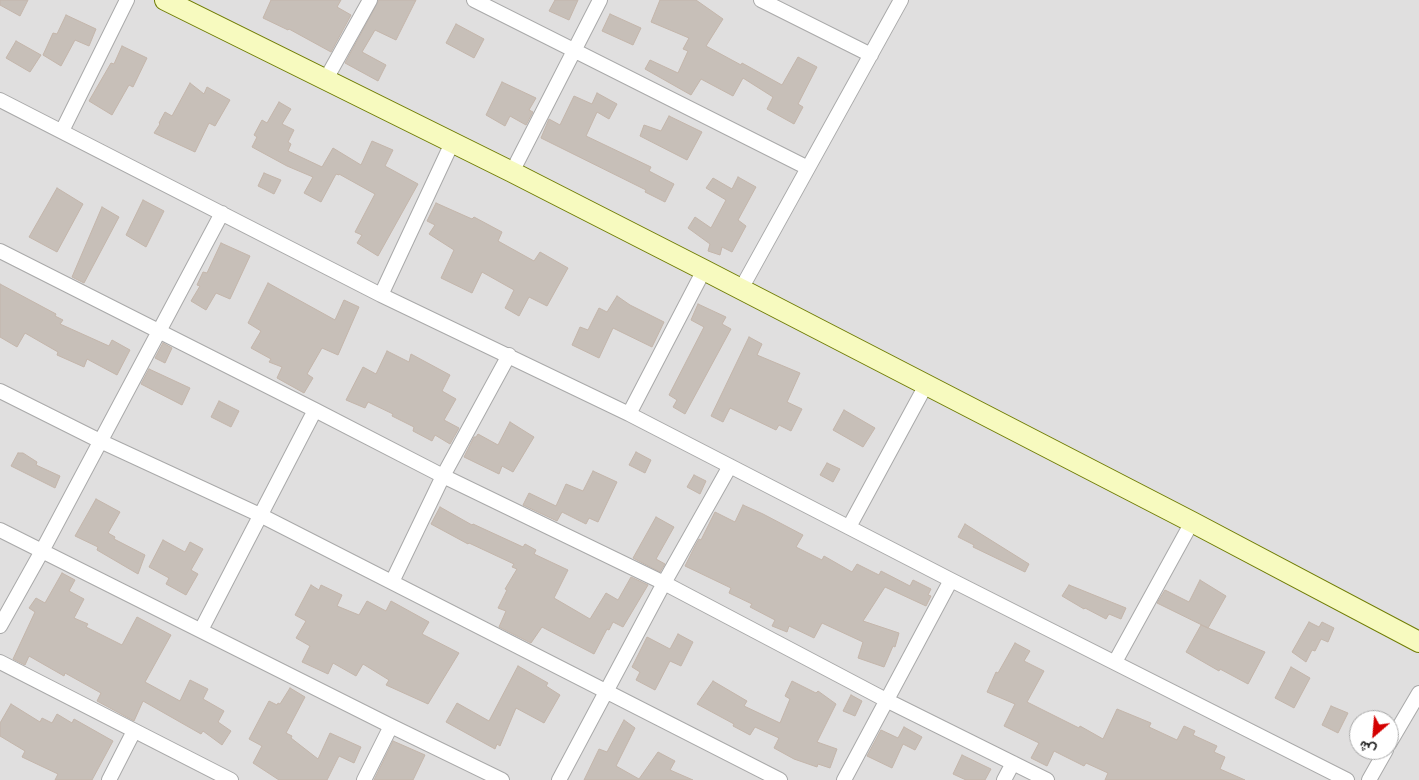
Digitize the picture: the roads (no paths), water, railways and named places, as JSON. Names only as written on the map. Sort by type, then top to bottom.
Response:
[{"type":"street","points":[[62,131],[127,0]]},
{"type":"street","points":[[165,0],[512,172],[704,270],[1192,522],[1419,642]]},
{"type":"street","points":[[326,79],[370,0]]},
{"type":"street","points":[[474,0],[808,168]]},
{"type":"street","points":[[512,172],[600,0]]},
{"type":"street","points":[[761,0],[871,55]]},
{"type":"street","points":[[741,289],[901,0]]},
{"type":"street","points":[[1,104],[62,131],[381,295],[629,414],[951,580],[1348,780]]},
{"type":"street","points":[[381,295],[452,143]]},
{"type":"street","points":[[0,626],[222,213]]},
{"type":"street","points":[[0,251],[443,476],[664,583],[886,700],[1047,780]]},
{"type":"street","points":[[629,414],[704,270]]},
{"type":"street","points":[[392,582],[443,476],[509,355]]},
{"type":"street","points":[[849,527],[926,385]]},
{"type":"street","points":[[0,391],[100,441],[260,515],[780,780]]},
{"type":"street","points":[[201,630],[316,410]]},
{"type":"street","points":[[559,780],[664,583],[730,466]]},
{"type":"street","points":[[1115,662],[1192,522]]},
{"type":"street","points":[[0,530],[502,780]]},
{"type":"street","points":[[844,780],[951,580]]},
{"type":"street","points":[[0,662],[232,780]]},
{"type":"street","points":[[1399,727],[1419,693]]},
{"type":"street","points":[[364,780],[391,726]]},
{"type":"street","points":[[109,780],[134,731]]},
{"type":"street","points":[[1380,760],[1370,777],[1385,780]]},
{"type":"street","points":[[1004,780],[1013,763]]}]
